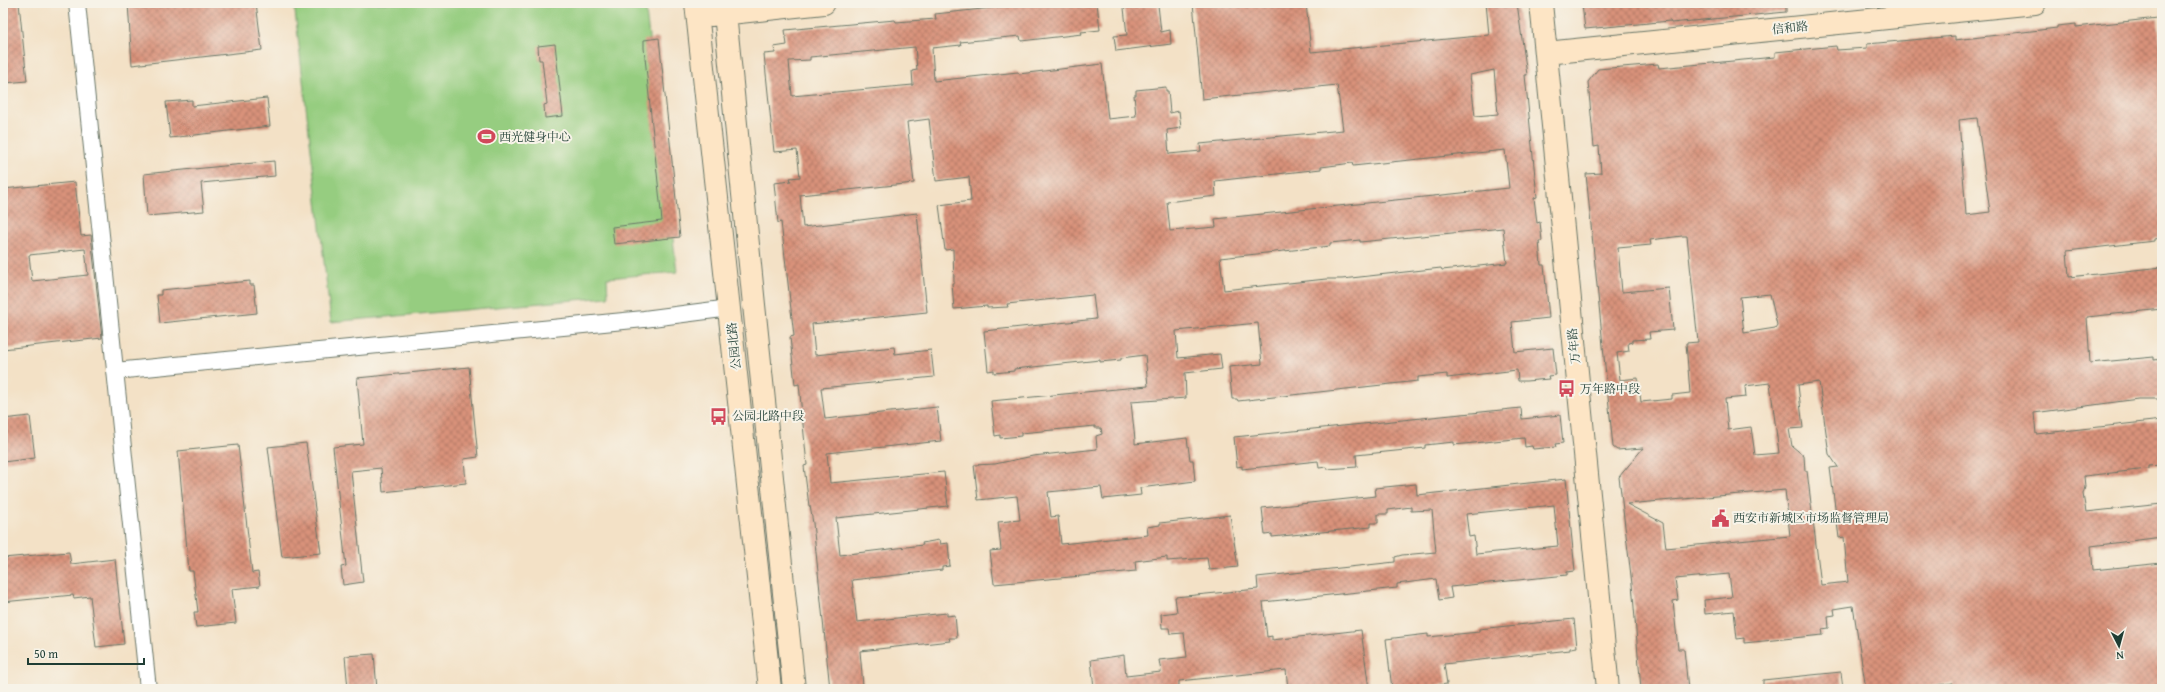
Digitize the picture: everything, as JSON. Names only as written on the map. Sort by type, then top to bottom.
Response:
[{"type":"main road","points":[[697,10],[824,3]]},
{"type":"main road","name":"万年路","points":[[1541,3],[1608,689]]},
{"type":"main road","name":"信和路","points":[[1546,53],[2035,3]]},
{"type":"main road","name":"公园北路","points":[[725,8],[794,689]]},
{"type":"main road","name":"公园北路","points":[[697,10],[770,689]]},
{"type":"street","points":[[77,3],[148,689]]},
{"type":"street","points":[[115,371],[644,319],[730,308]]},
{"type":"green space","name":"西光健身中心","points":[[294,3],[645,3],[677,272],[607,278],[608,297],[331,322]]},
{"type":"building","points":[[19,3],[27,81],[5,83],[3,78],[3,5]]},
{"type":"building","points":[[128,3],[256,3],[262,50],[132,65]]},
{"type":"building","points":[[1039,3],[1097,3],[1100,30],[1081,32],[1082,34],[1021,41],[1020,36],[960,42],[961,45],[932,48],[934,81],[1018,72],[1019,74],[1102,64],[1108,119],[1136,116],[1134,95],[1136,95],[1136,90],[1166,87],[1166,91],[1168,91],[1170,113],[1179,111],[1181,128],[1167,130],[1169,154],[1201,151],[1200,144],[1343,130],[1337,85],[1202,99],[1193,3],[1306,3],[1311,52],[1489,35],[1486,3],[1517,3],[1527,75],[1525,75],[1537,197],[1534,198],[1537,223],[1540,222],[1542,241],[1539,241],[1541,265],[1544,265],[1549,318],[1512,322],[1515,352],[1553,348],[1556,375],[1548,376],[1549,379],[1518,381],[1517,370],[1447,378],[1447,374],[1418,377],[1418,381],[1238,401],[1237,399],[1232,399],[1229,367],[1262,364],[1258,323],[1176,331],[1178,358],[1220,354],[1222,369],[1185,373],[1186,398],[1131,402],[1135,444],[1187,438],[1190,460],[1193,460],[1195,481],[1140,488],[1141,495],[1103,499],[1101,487],[1048,492],[1051,517],[1058,516],[1061,544],[1148,535],[1147,527],[1160,525],[1160,523],[1230,515],[1238,567],[1209,570],[1207,558],[1167,561],[1167,557],[1135,561],[1136,571],[994,584],[990,551],[1001,550],[998,522],[1020,520],[1017,496],[978,500],[974,465],[995,464],[1033,456],[1097,449],[1096,436],[1102,434],[1101,428],[1095,428],[1095,426],[1021,433],[1021,436],[1000,438],[1000,435],[995,436],[991,401],[1148,386],[1145,355],[1121,358],[1121,360],[1100,362],[1100,360],[1014,369],[1014,371],[994,373],[994,370],[988,371],[984,331],[1096,319],[1093,295],[1007,304],[1008,307],[987,308],[987,306],[954,309],[952,283],[954,283],[953,249],[945,250],[939,205],[971,201],[969,177],[936,181],[929,119],[907,122],[914,183],[800,195],[803,227],[917,213],[927,312],[812,324],[815,355],[894,347],[895,354],[931,350],[934,377],[821,388],[825,419],[937,407],[941,441],[827,453],[830,483],[944,472],[948,506],[836,518],[840,555],[923,545],[922,543],[939,540],[940,544],[948,543],[950,566],[942,567],[942,570],[852,580],[857,622],[947,613],[947,616],[955,615],[957,638],[949,638],[950,641],[860,651],[863,686],[851,687],[851,689],[830,689],[813,523],[809,506],[804,466],[807,465],[799,384],[795,385],[790,337],[794,336],[781,222],[778,223],[774,183],[791,181],[790,178],[800,177],[797,150],[774,152],[764,54],[775,53],[774,47],[787,45],[785,30],[895,20],[896,22],[936,19],[935,14]],"holes":[[[915,47],[917,70],[912,71],[913,85],[792,96],[789,61],[810,60],[810,57]],[[1494,70],[1498,114],[1475,116],[1470,75]],[[1505,150],[1509,188],[1215,219],[1216,227],[1170,231],[1167,202],[1216,196],[1215,181],[1321,169],[1321,167],[1352,163],[1353,166]],[[1503,228],[1507,263],[1442,270],[1441,268],[1224,290],[1220,258],[1330,246],[1330,243],[1360,240],[1360,242]]]},
{"type":"building","points":[[1598,3],[1786,3],[1786,12],[1671,23],[1670,21],[1585,29],[1582,5]]},
{"type":"building","points":[[1158,5],[1161,32],[1170,30],[1171,44],[1116,51],[1114,36],[1127,35],[1124,8]]},
{"type":"building","points":[[2158,18],[2162,69],[2162,238],[2154,239],[2154,241],[2067,251],[2069,277],[2162,267],[2162,309],[2087,317],[2090,363],[2154,357],[2154,360],[2162,359],[2162,399],[2138,399],[2034,413],[2036,434],[2162,420],[2162,465],[2148,466],[2148,469],[2084,476],[2085,487],[2083,494],[2086,512],[2162,504],[2162,537],[2091,546],[2093,570],[2162,563],[2162,689],[1953,689],[1953,683],[1919,688],[1866,689],[1853,606],[1834,609],[1835,615],[1828,616],[1829,628],[1822,629],[1823,635],[1744,643],[1744,638],[1737,639],[1734,611],[1705,614],[1704,600],[1732,597],[1729,574],[1675,579],[1678,600],[1673,601],[1678,649],[1684,649],[1688,689],[1641,689],[1632,584],[1619,477],[1643,448],[1617,450],[1613,447],[1586,174],[1601,173],[1599,146],[1594,147],[1588,82],[1598,69],[1658,64],[1659,68],[1775,57],[1775,52],[1836,46],[1837,50],[1867,48],[1867,44],[1955,36],[1955,40],[2057,28],[2057,26],[2076,24],[2076,27]],"holes":[[[1977,118],[1990,212],[1966,215],[1959,120]],[[1687,236],[1698,342],[1686,343],[1690,393],[1672,395],[1672,399],[1641,402],[1638,378],[1620,380],[1617,353],[1629,351],[1628,343],[1632,342],[1632,340],[1650,339],[1649,332],[1673,330],[1669,288],[1622,292],[1618,248],[1651,245],[1650,240]],[[1770,294],[1777,325],[1775,328],[1744,333],[1740,297]],[[1819,382],[1829,454],[1838,467],[1830,468],[1839,538],[1844,537],[1848,582],[1821,585],[1804,456],[1792,446],[1789,429],[1803,428],[1798,385]],[[1770,383],[1779,453],[1755,455],[1751,427],[1728,430],[1725,399],[1746,397],[1745,386]],[[1785,490],[1790,536],[1666,548],[1663,523],[1627,504]]]},
{"type":"building","points":[[659,38],[680,237],[614,244],[612,227],[662,221],[644,48],[644,40]]},
{"type":"building","points":[[555,44],[563,116],[545,118],[544,105],[547,104],[542,60],[539,60],[538,46]]},
{"type":"building","points":[[267,98],[270,126],[170,138],[166,102],[192,100],[192,106]]},
{"type":"building","points":[[274,161],[275,176],[201,183],[204,211],[147,216],[144,174]]},
{"type":"building","points":[[75,182],[81,236],[91,235],[102,338],[3,349],[3,189]],"holes":[[[85,249],[88,275],[32,281],[29,255]]]},
{"type":"building","points":[[250,281],[250,285],[254,285],[257,313],[160,323],[157,295],[161,295],[161,290]]},
{"type":"building","points":[[469,367],[478,457],[464,459],[466,483],[383,492],[381,468],[351,471],[363,582],[343,585],[341,567],[346,566],[333,447],[363,444],[357,378]]},
{"type":"building","points":[[1521,408],[1522,419],[1560,415],[1563,443],[1555,444],[1556,447],[1533,449],[1532,446],[1525,447],[1524,438],[1454,445],[1454,442],[1425,445],[1425,448],[1356,455],[1357,467],[1327,469],[1326,467],[1319,468],[1318,461],[1242,469],[1242,466],[1237,467],[1234,437]]},
{"type":"building","points":[[30,416],[35,458],[3,462],[3,419]]},
{"type":"building","points":[[306,443],[321,553],[282,557],[268,447]]},
{"type":"building","points":[[238,445],[252,573],[258,572],[260,586],[232,589],[236,623],[196,627],[194,612],[198,612],[193,571],[189,571],[178,451]]},
{"type":"building","points":[[1566,479],[1575,571],[1567,572],[1567,575],[1450,587],[1452,598],[1439,600],[1436,579],[1397,584],[1397,588],[1263,602],[1267,637],[1272,636],[1272,640],[1361,630],[1369,689],[1288,689],[1286,670],[1179,681],[1179,689],[1094,689],[1091,660],[1124,655],[1126,676],[1161,672],[1159,660],[1187,657],[1184,633],[1170,634],[1169,628],[1162,628],[1161,614],[1177,612],[1175,597],[1258,589],[1257,577],[1395,562],[1395,557],[1402,555],[1436,552],[1432,510],[1411,511],[1411,507],[1388,510],[1388,514],[1378,514],[1378,523],[1371,523],[1371,527],[1272,537],[1272,534],[1265,535],[1262,508],[1376,496],[1375,488],[1416,484],[1417,495]],"holes":[[[1554,505],[1558,546],[1476,554],[1474,536],[1469,537],[1466,514]]]},
{"type":"building","points":[[69,552],[71,564],[115,559],[124,644],[96,647],[90,596],[74,598],[73,595],[3,602],[3,558]]},
{"type":"building","points":[[1574,619],[1577,647],[1570,648],[1570,650],[1444,664],[1447,684],[1432,686],[1432,689],[1392,689],[1386,639],[1428,634],[1428,637],[1479,632],[1479,629]]},
{"type":"building","points":[[374,654],[377,689],[348,689],[345,656]]},
{"type":"building","points":[[1841,672],[1843,689],[1763,689],[1763,680]]},
{"type":"place","name":"西光健身中心","points":[[486,137]]},
{"type":"place","name":"万年路中段","points":[[1567,389]]},
{"type":"place","name":"公园北路中段","points":[[719,416]]},
{"type":"place","name":"西安市新城区市场监督管理局","points":[[1720,518]]}]
